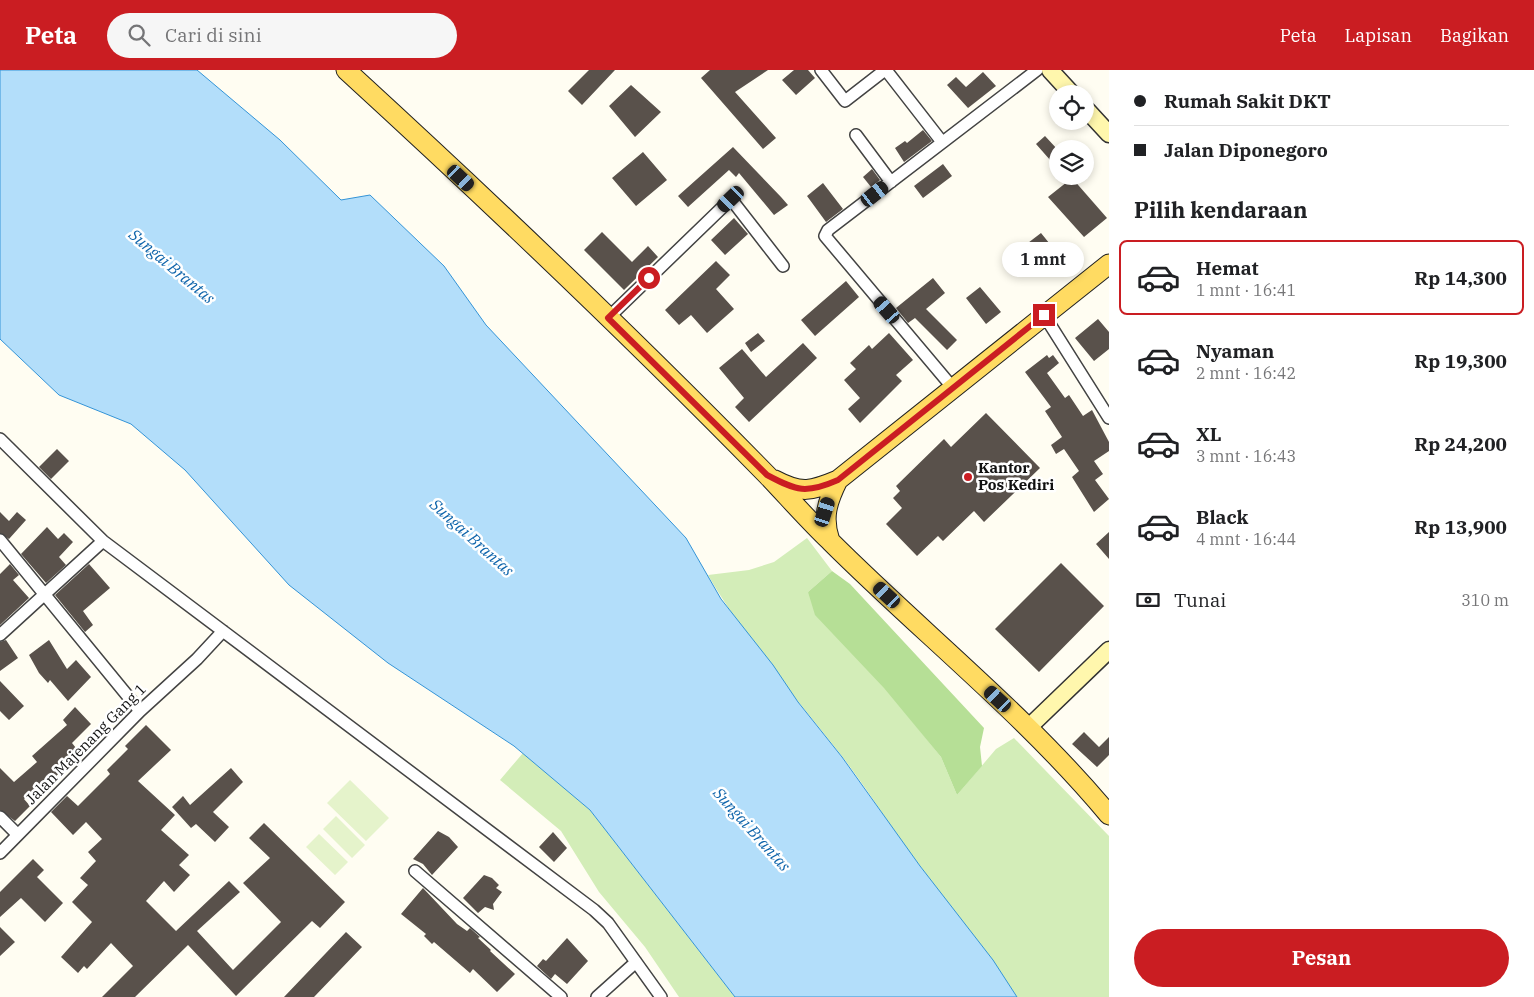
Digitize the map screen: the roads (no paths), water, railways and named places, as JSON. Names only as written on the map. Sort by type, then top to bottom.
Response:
[{"type":"main road","points":[[346,70],[608,318],[767,475],[830,542],[1028,728],[1082,782],[1109,815]]},
{"type":"main road","points":[[767,475],[790,488],[804,491],[820,488],[838,480],[1109,264]]},
{"type":"main road","points":[[830,542],[825,526],[825,512],[838,480]]},
{"type":"street","points":[[821,70],[845,101],[886,70],[942,142]]},
{"type":"street","points":[[953,388],[826,239],[828,230],[1037,70]]},
{"type":"street","points":[[1050,70],[1064,85]]},
{"type":"street","points":[[1094,118],[1109,134]]},
{"type":"street","points":[[856,135],[891,182]]},
{"type":"street","points":[[608,318],[731,199],[783,266]]},
{"type":"street","points":[[1044,315],[1109,418]]},
{"type":"street","points":[[0,439],[103,541],[594,910],[608,923],[661,997]]},
{"type":"street","points":[[0,540],[140,711]]},
{"type":"street","points":[[0,635],[103,541]]},
{"type":"street","name":"Jalan Majenang Gang 1","points":[[0,853],[140,711],[197,659],[223,631]]},
{"type":"street","points":[[1028,728],[1109,650]]},
{"type":"street","points":[[0,817],[17,834]]},
{"type":"street","points":[[414,871],[561,997]]},
{"type":"street","points":[[597,997],[636,962]]},
{"type":"water","name":"Sungai Brantas","points":[[0,70],[197,70],[280,140],[341,200],[370,195],[444,266],[486,325],[686,538],[721,599],[773,665],[798,702],[842,757],[920,866],[993,960],[1017,997],[735,997],[590,810],[514,746],[388,663],[289,585],[185,470],[131,424],[59,395],[0,339]]},
{"type":"place","name":"Kantor Pos Kediri","points":[[968,477]]}]
